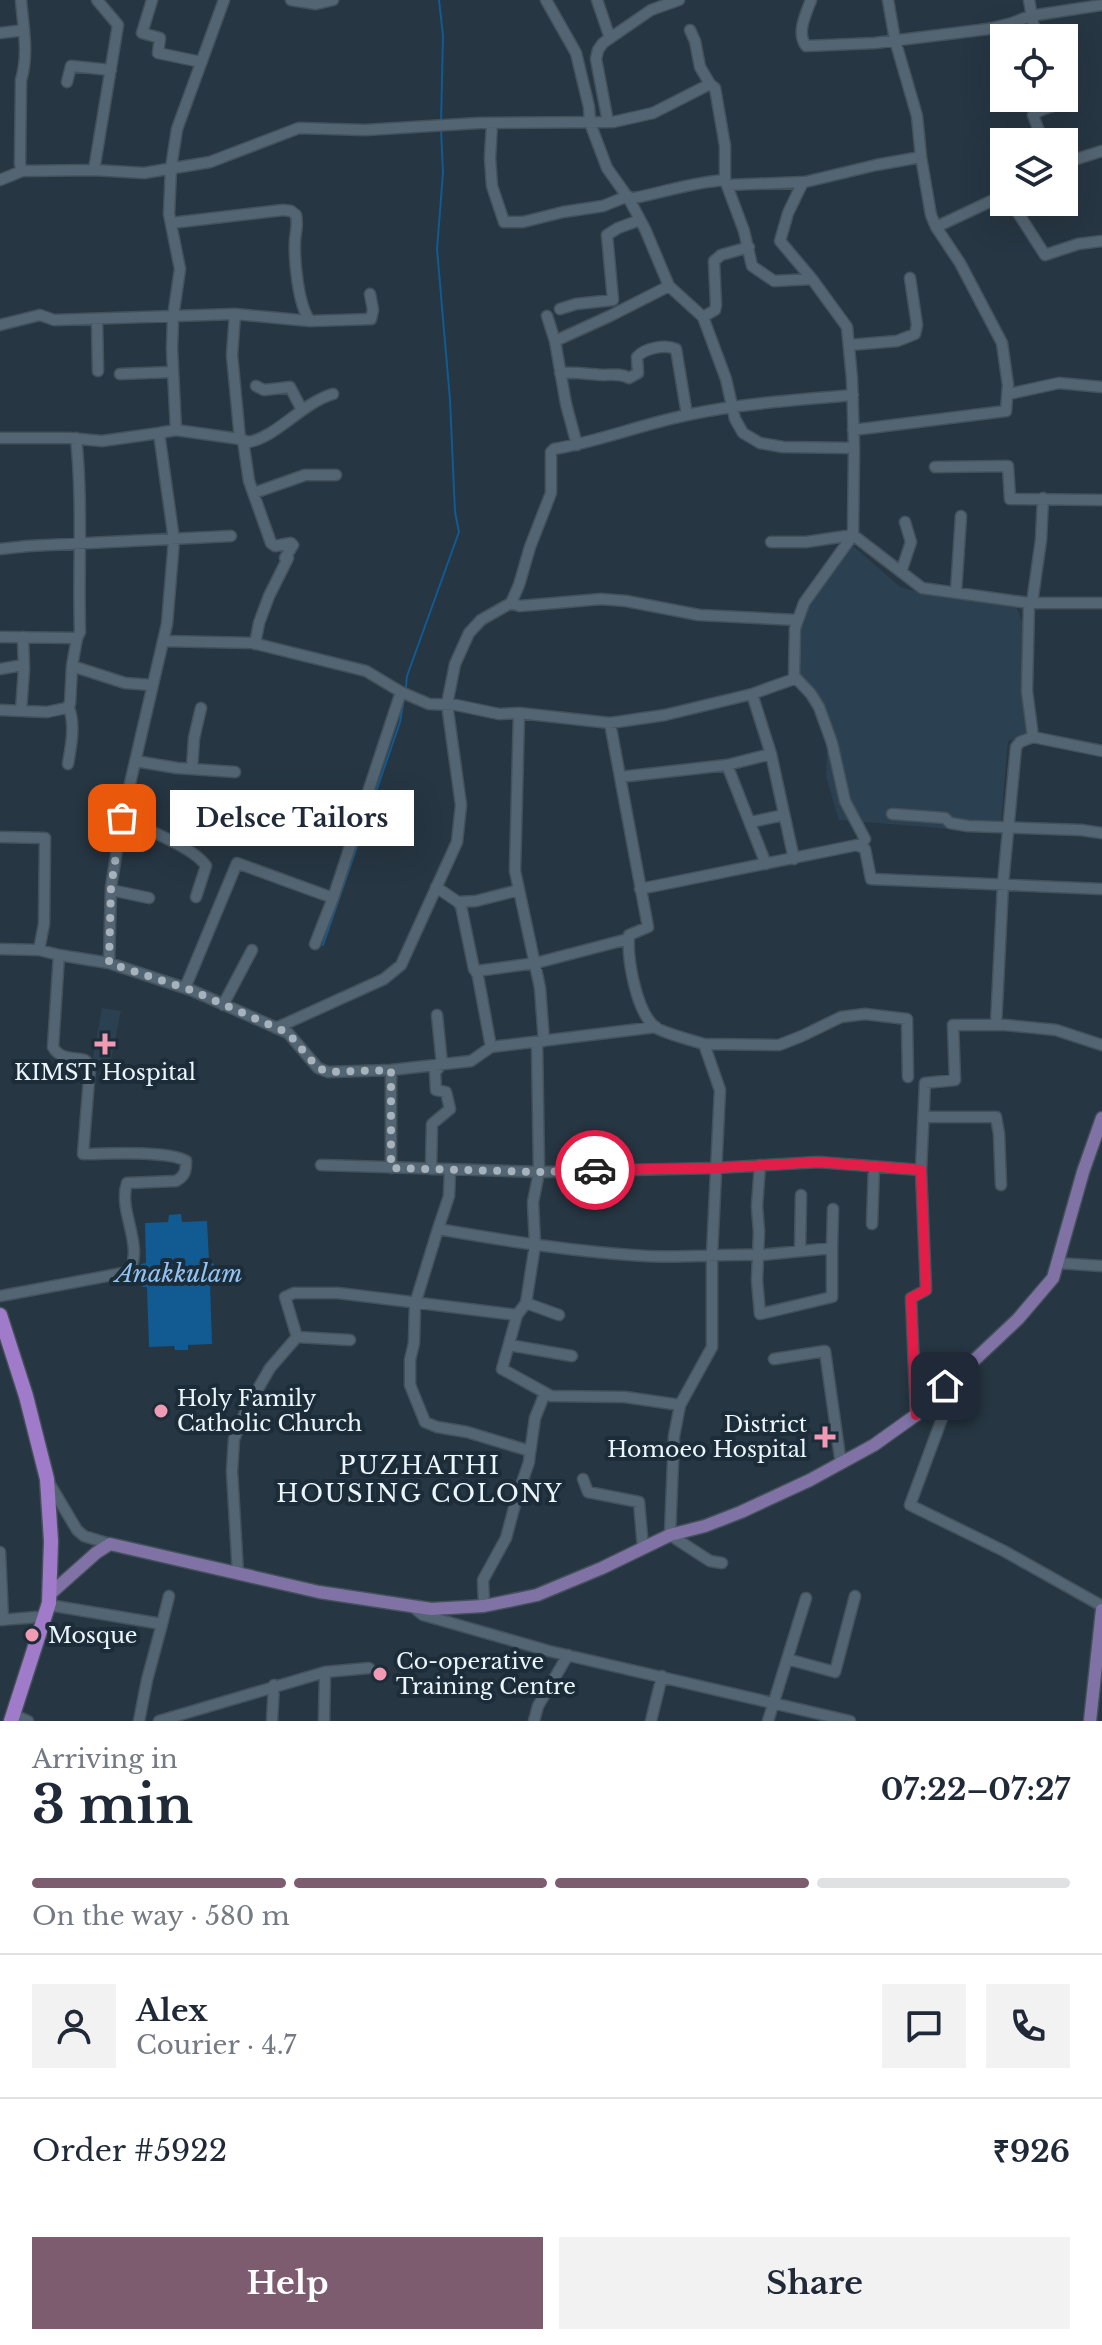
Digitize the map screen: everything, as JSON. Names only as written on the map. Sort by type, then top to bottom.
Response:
[{"type":"highway","points":[[0,1315],[26,1396],[47,1479],[51,1541],[44,1605],[9,1719]]},
{"type":"highway","points":[[0,1342],[38,1475],[43,1529],[44,1605]]},
{"type":"main road","points":[[44,1605],[96,1553],[110,1544],[319,1592],[431,1609],[484,1606],[537,1595],[670,1535],[741,1512],[874,1445],[916,1415],[1018,1319],[1053,1278],[1102,1118]]},
{"type":"main road","points":[[1090,1721],[1098,1686],[1102,1608]]},
{"type":"street","points":[[21,0],[25,66],[21,80],[22,171]]},
{"type":"street","points":[[94,170],[118,25],[97,0]]},
{"type":"street","points":[[152,0],[142,33],[160,38],[158,53],[201,62]]},
{"type":"street","points":[[176,430],[172,372],[173,317],[180,269],[169,214],[171,168],[177,129],[224,0]]},
{"type":"street","points":[[291,0],[316,4],[333,0]]},
{"type":"street","points":[[546,0],[576,53],[590,123],[607,168],[640,220],[669,286],[703,317],[726,379],[735,419],[743,433],[760,443],[783,447],[854,448]]},
{"type":"street","points":[[597,0],[610,38]]},
{"type":"street","points":[[608,122],[596,59],[598,50],[651,10],[679,0]]},
{"type":"street","points":[[811,0],[802,30],[802,40],[806,46],[988,29],[1030,16],[1102,5]]},
{"type":"street","points":[[853,430],[1006,411],[1009,394],[1002,343],[931,215],[917,116],[895,40],[889,0]]},
{"type":"street","points":[[1029,0],[1032,24]]},
{"type":"street","points":[[0,33],[24,30]]},
{"type":"street","points":[[690,30],[700,67],[715,88],[727,182],[749,247],[752,266],[774,281],[812,279]]},
{"type":"street","points":[[67,82],[71,66],[111,70]]},
{"type":"street","points":[[0,180],[22,171],[144,173],[210,162],[299,128],[365,130],[492,123],[608,122],[653,113],[710,84]]},
{"type":"street","points":[[492,123],[492,186],[504,222],[523,222],[603,206],[690,184],[803,182],[921,157]]},
{"type":"street","points":[[1078,159],[1102,151]]},
{"type":"street","points":[[163,641],[255,644],[366,671],[429,704],[447,704],[499,714],[519,713],[610,723],[665,715],[752,694],[794,679],[797,620],[804,603],[853,535],[853,395],[847,327],[780,241],[788,213],[803,182]]},
{"type":"street","points":[[936,227],[990,202]]},
{"type":"street","points":[[171,223],[291,211],[296,215],[298,225],[295,241],[298,279],[305,314],[310,321]]},
{"type":"street","points":[[1020,216],[1045,255],[1078,244],[1102,241]]},
{"type":"street","points":[[560,309],[613,300],[607,235],[640,220]]},
{"type":"street","points":[[703,317],[715,310],[716,305],[714,261],[721,255],[749,247]]},
{"type":"street","points":[[849,345],[897,341],[915,334],[917,325],[910,278]]},
{"type":"street","points":[[555,341],[669,286]]},
{"type":"street","points":[[0,325],[40,315],[54,320],[235,314],[310,321],[371,319],[370,294]]},
{"type":"street","points":[[235,314],[232,355],[249,481],[271,543],[275,546],[293,545],[269,596],[255,644]]},
{"type":"street","points":[[547,316],[577,445]]},
{"type":"street","points":[[97,320],[98,371]]},
{"type":"street","points":[[560,373],[581,371],[601,375],[622,374],[629,378],[638,373],[639,354],[672,346],[676,349],[687,415]]},
{"type":"street","points":[[120,374],[172,372]]},
{"type":"street","points":[[1009,394],[1059,383],[1102,387]]},
{"type":"street","points":[[256,386],[264,390],[290,387],[302,410]]},
{"type":"street","points":[[0,438],[102,441],[176,430],[249,442],[262,438],[317,400],[333,394]]},
{"type":"street","points":[[276,1028],[384,979],[401,965],[457,842],[461,805],[447,704],[455,664],[469,633],[481,620],[511,603],[551,493],[551,452],[731,406],[853,395]]},
{"type":"street","points":[[109,963],[111,890],[122,818],[167,624],[174,540],[159,433]]},
{"type":"street","points":[[68,764],[72,714],[68,706],[72,666],[80,632],[76,438]]},
{"type":"street","points":[[935,467],[1008,466],[1010,499],[1102,500]]},
{"type":"street","points":[[254,493],[305,475],[336,475]]},
{"type":"street","points":[[1033,737],[1027,691],[1030,603],[1041,540],[1043,498]]},
{"type":"street","points":[[956,592],[961,516]]},
{"type":"street","points":[[901,572],[911,542],[905,522]]},
{"type":"street","points":[[771,542],[806,542],[853,535],[922,588],[1030,603],[1102,603]]},
{"type":"street","points":[[0,549],[231,536]]},
{"type":"street","points":[[511,603],[520,606],[601,599],[699,615],[797,620]]},
{"type":"street","points":[[0,637],[77,638]]},
{"type":"street","points":[[21,711],[23,637]]},
{"type":"street","points":[[0,669],[23,665]]},
{"type":"street","points":[[72,666],[125,683],[151,685]]},
{"type":"street","points":[[794,676],[819,707],[832,743],[845,801],[865,839],[862,844]]},
{"type":"street","points":[[315,944],[401,692]]},
{"type":"street","points":[[752,694],[771,754],[794,859]]},
{"type":"street","points":[[0,710],[47,712],[68,706]]},
{"type":"street","points":[[192,769],[194,738],[201,708]]},
{"type":"street","points":[[519,713],[515,871],[536,963],[540,1042],[539,1172],[533,1202],[535,1245],[526,1303],[517,1315],[502,1369],[551,1396],[625,1397],[680,1405]]},
{"type":"street","points":[[610,723],[648,927],[629,935],[631,970],[642,1007],[656,1027]]},
{"type":"street","points":[[996,1025],[1003,884],[1016,747],[1033,737],[1102,751]]},
{"type":"street","points":[[620,777],[727,765],[771,754]]},
{"type":"street","points":[[135,761],[235,772]]},
{"type":"street","points":[[727,765],[766,864]]},
{"type":"street","points":[[892,814],[945,818],[950,823],[968,826],[1102,833]]},
{"type":"street","points":[[751,822],[784,815]]},
{"type":"street","points":[[122,818],[203,861],[206,866],[196,897]]},
{"type":"street","points":[[0,837],[45,838],[44,924],[39,950]]},
{"type":"street","points":[[640,889],[857,845],[865,849],[871,879],[1102,889]]},
{"type":"street","points":[[185,988],[237,863],[333,898]]},
{"type":"street","points":[[436,887],[461,906],[474,969],[478,975]]},
{"type":"street","points":[[111,890],[149,898]]},
{"type":"street","points":[[458,902],[476,901],[519,890]]},
{"type":"street","points":[[491,1047],[477,971],[536,963],[628,939]]},
{"type":"street","points":[[0,949],[39,950],[109,963],[185,988],[288,1033],[318,1068],[328,1072],[391,1070],[471,1061],[491,1047],[656,1027],[704,1044],[779,1045],[841,1017],[865,1014],[907,1019],[908,1077]]},
{"type":"street","points":[[223,1005],[252,950]]},
{"type":"street","points":[[0,1296],[131,1269],[133,1244],[125,1193],[127,1183],[176,1181],[183,1177],[186,1170],[186,1161],[180,1157],[83,1154],[90,1067],[85,1060],[61,1057],[53,1047],[59,955]]},
{"type":"street","points":[[431,1169],[432,1124],[450,1109],[446,1092],[436,1090],[435,1072],[442,1064],[437,1015]]},
{"type":"street","points":[[916,1415],[911,1298],[926,1290],[921,1170],[925,1083],[955,1080],[953,1025],[1056,1030],[1102,1045]]},
{"type":"street","points":[[704,1044],[720,1090],[712,1254],[712,1347],[680,1405],[674,1436],[670,1535],[710,1561],[722,1563]]},
{"type":"street","points":[[391,1070],[391,1168]]},
{"type":"street","points":[[924,1117],[996,1117],[1001,1185]]},
{"type":"street","points":[[321,1165],[539,1172],[818,1162],[921,1170]]},
{"type":"street","points":[[760,1165],[757,1255],[760,1314],[832,1297],[833,1209]]},
{"type":"street","points":[[872,1224],[874,1166]]},
{"type":"street","points":[[450,1169],[449,1196],[415,1304],[410,1385],[425,1422],[530,1453]]},
{"type":"street","points":[[800,1251],[801,1195]]},
{"type":"street","points":[[438,1229],[535,1245],[648,1256],[757,1255],[832,1248]]},
{"type":"street","points":[[1057,1263],[1102,1266]]},
{"type":"street","points":[[297,1337],[285,1297],[294,1293],[338,1293],[517,1315]]},
{"type":"street","points":[[526,1303],[559,1315]]},
{"type":"street","points":[[297,1337],[350,1340]]},
{"type":"street","points":[[238,1574],[232,1471],[234,1439],[247,1408],[270,1368],[297,1337]]},
{"type":"street","points":[[509,1345],[572,1356]]},
{"type":"street","points":[[774,1359],[825,1351],[841,1464]]},
{"type":"street","points":[[484,1606],[483,1580],[506,1538],[529,1462],[535,1418],[545,1393]]},
{"type":"street","points":[[927,1404],[944,1413],[910,1505],[1004,1551],[1102,1608]]},
{"type":"street","points":[[47,1479],[72,1522],[84,1536],[110,1544]]},
{"type":"street","points":[[583,1479],[588,1492],[639,1502],[643,1548]]},
{"type":"street","points":[[0,1552],[1,1620],[44,1605],[162,1624]]},
{"type":"street","points":[[139,1721],[169,1596]]},
{"type":"street","points":[[787,1659],[835,1672],[855,1596]]},
{"type":"street","points":[[768,1721],[806,1598]]},
{"type":"street","points":[[413,1607],[423,1615],[568,1655],[849,1721]]},
{"type":"street","points":[[534,1721],[538,1706],[568,1655]]},
{"type":"street","points":[[159,1721],[325,1672],[369,1668]]},
{"type":"street","points":[[324,1721],[325,1672]]},
{"type":"street","points":[[651,1721],[662,1676]]},
{"type":"street","points":[[272,1721],[274,1685]]},
{"type":"street","points":[[9,1719],[28,1721]]},
{"type":"shaded area","points":[[850,543],[900,587],[934,596],[1016,606],[1025,628],[1022,695],[1031,733],[1008,741],[1000,833],[839,820],[826,777],[828,715],[793,672],[809,599]]},
{"type":"shaded area","name":"KIMST Hospital","points":[[102,1008],[121,1011],[110,1064],[92,1063]]},
{"type":"water","name":"Anakkulam","points":[[181,1214],[182,1222],[207,1221],[209,1261],[214,1264],[215,1282],[210,1283],[212,1344],[188,1345],[188,1350],[175,1350],[174,1346],[149,1347],[147,1287],[142,1287],[141,1264],[146,1263],[145,1223],[168,1222],[169,1215]]},
{"type":"waterway","points":[[439,0],[443,36],[441,123]]},
{"type":"waterway","points":[[406,687],[407,676],[459,532],[455,512],[450,400],[437,249],[443,173],[441,129]]},
{"type":"waterway","points":[[323,945],[400,722],[404,699]]},
{"type":"way so far","points":[[122,818],[111,887],[109,963],[191,990],[288,1033],[318,1068],[328,1072],[391,1070],[391,1168],[539,1172],[595,1170]]},
{"type":"place","name":"Delsce Tailors","points":[[122,818]]},
{"type":"place","name":"KIMST Hospital","points":[[105,1044]]},
{"type":"place","name":"Holy Family Catholic Church","points":[[161,1411]]},
{"type":"place","name":"District Homoeo Hospital","points":[[825,1437]]},
{"type":"place","name":"Mosque","points":[[32,1635]]},
{"type":"place","name":"Co-operative Training Centre","points":[[380,1674]]},
{"type":"district","name":"PUZHATHI HOUSING COLONY","points":[[420,1479]]},
{"type":"route","points":[[595,1170],[818,1162],[921,1170],[926,1290],[911,1298],[916,1415],[945,1386]]}]
